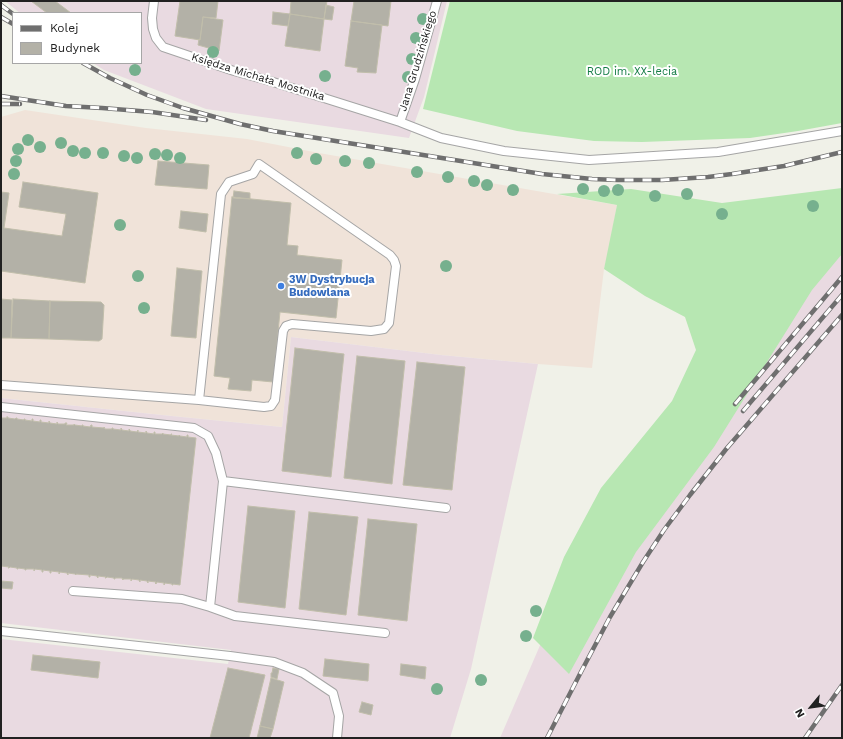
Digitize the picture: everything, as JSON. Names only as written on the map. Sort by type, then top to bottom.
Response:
[{"type":"lane","name":"Księdza Michała Mostnika","points":[[154,1],[152,18],[153,29],[156,38],[163,47],[234,71],[400,122],[441,138],[504,151],[589,160],[718,152],[842,131]]},
{"type":"lane","name":"Jana Grudzińskiego","points":[[400,122],[415,79],[437,1]]},
{"type":"lane","points":[[1,385],[199,400],[264,407],[271,406],[275,400],[283,331],[286,326],[292,324],[371,331],[384,329],[389,324],[396,266],[394,260],[390,255],[259,164],[253,174],[229,182],[221,194],[199,400]]},
{"type":"lane","points":[[1,407],[194,428],[208,436],[216,453],[223,481],[210,607]]},
{"type":"lane","points":[[223,481],[446,508]]},
{"type":"lane","points":[[73,591],[182,599],[235,616],[385,633]]},
{"type":"lane","points":[[1,631],[274,662],[303,673],[333,693],[339,716],[337,738]]},
{"type":"shaded area","points":[[5,1],[447,1],[424,97],[409,138],[206,109],[104,70],[95,64],[142,64],[142,12],[19,12]]},
{"type":"shaded area","points":[[25,110],[146,128],[247,139],[617,205],[604,269],[592,368],[441,355],[291,337],[282,427],[1,398],[1,117]]},
{"type":"shaded area","points":[[842,235],[842,738],[500,738],[611,481]]},
{"type":"shaded area","points":[[291,337],[441,355],[538,364],[471,669],[450,738],[1,738],[1,639],[228,664],[231,650],[1,623],[1,398],[282,427]]},
{"type":"green space","name":"ROD im. XX-lecia","points":[[450,1],[842,1],[842,123],[750,138],[642,142],[594,141],[517,131],[423,109]]},
{"type":"green space","points":[[842,188],[842,254],[812,290],[714,447],[636,552],[569,674],[533,638],[564,557],[601,488],[672,401],[696,350],[685,317],[645,296],[604,269],[617,205],[557,194],[631,189],[722,203]]},
{"type":"building","points":[[31,1],[55,1],[70,12],[46,12]]},
{"type":"building","points":[[180,1],[218,1],[216,18],[203,17],[200,40],[175,36]]},
{"type":"building","points":[[291,1],[327,1],[324,19],[290,14]]},
{"type":"building","points":[[354,1],[391,1],[388,26],[351,21]]},
{"type":"building","points":[[326,5],[334,7],[332,20],[324,19]]},
{"type":"building","points":[[273,12],[290,14],[288,26],[272,24]]},
{"type":"building","points":[[290,14],[324,19],[320,51],[285,46]]},
{"type":"building","points":[[203,17],[223,20],[219,51],[198,45]]},
{"type":"building","points":[[351,21],[382,25],[376,73],[357,72],[358,68],[345,66]]},
{"type":"building","points":[[158,161],[209,165],[207,189],[155,185]]},
{"type":"building","points":[[23,182],[98,193],[85,283],[1,271],[1,192],[9,193],[4,228],[62,236],[66,214],[19,207]]},
{"type":"building","points":[[234,191],[250,193],[250,199],[233,198]]},
{"type":"building","name":"3W Dystrybucja Budowlana","points":[[232,197],[291,203],[287,245],[298,246],[297,255],[342,260],[336,318],[280,312],[273,382],[252,380],[251,391],[228,389],[230,378],[214,376]]},
{"type":"building","points":[[181,211],[208,214],[206,232],[179,228]]},
{"type":"building","points":[[177,268],[202,271],[196,338],[171,336]]},
{"type":"building","points":[[1,299],[12,300],[11,338],[1,338]]},
{"type":"building","points":[[13,299],[50,301],[49,339],[11,338]]},
{"type":"building","points":[[50,301],[101,302],[104,305],[102,339],[99,341],[49,339]]},
{"type":"building","points":[[295,348],[344,354],[331,477],[282,471]]},
{"type":"building","points":[[357,356],[405,361],[392,484],[344,478]]},
{"type":"building","points":[[417,362],[465,367],[452,490],[403,485]]},
{"type":"building","points":[[8,417],[32,421],[33,419],[33,421],[40,422],[41,420],[41,422],[49,423],[49,421],[50,423],[67,423],[66,425],[74,424],[90,427],[92,425],[92,427],[104,427],[105,429],[113,428],[121,430],[121,428],[122,430],[129,431],[129,429],[130,431],[137,432],[138,430],[138,432],[146,433],[146,431],[147,433],[154,434],[155,432],[155,434],[163,433],[187,437],[188,435],[188,437],[196,438],[180,585],[165,583],[164,585],[164,583],[157,582],[156,584],[156,582],[148,581],[148,583],[147,581],[140,580],[140,582],[139,580],[132,579],[131,581],[131,579],[123,580],[122,578],[114,579],[98,576],[98,578],[97,576],[90,575],[89,577],[89,575],[76,575],[68,573],[68,575],[67,573],[60,572],[59,574],[59,572],[51,571],[50,573],[50,571],[43,570],[42,572],[42,570],[35,569],[34,571],[34,569],[25,570],[1,566],[1,418]]},
{"type":"building","points":[[248,506],[295,511],[285,608],[238,602]]},
{"type":"building","points":[[309,512],[358,517],[346,615],[299,609]]},
{"type":"building","points":[[368,519],[417,524],[407,621],[358,615]]},
{"type":"building","points":[[1,581],[13,582],[12,589],[1,588]]},
{"type":"building","points":[[33,655],[100,662],[98,678],[31,670]]},
{"type":"building","points":[[325,659],[369,664],[368,681],[323,676]]},
{"type":"building","points":[[401,664],[426,667],[425,679],[400,675]]},
{"type":"building","points":[[228,668],[265,675],[249,738],[210,738]]},
{"type":"building","points":[[273,668],[279,669],[277,679],[271,677]]},
{"type":"building","points":[[271,678],[284,682],[273,729],[260,726]]},
{"type":"building","points":[[362,702],[373,705],[371,715],[359,712]]},
{"type":"building","points":[[260,726],[273,729],[270,738],[257,738]]},
{"type":"railway","points":[[1,5],[12,13]]},
{"type":"railway","points":[[1,17],[12,23]]},
{"type":"railway","points":[[85,64],[110,78],[147,95],[183,108],[240,124],[273,131],[542,174],[618,180],[662,180],[708,177],[784,166],[842,152]]},
{"type":"railway","points":[[1,96],[66,106],[152,112],[206,120]]},
{"type":"railway","points":[[1,104],[20,104]]},
{"type":"railway","points":[[735,404],[842,277]]},
{"type":"railway","points":[[743,411],[842,295]]},
{"type":"railway","points":[[547,738],[610,617],[664,530],[727,448],[842,315]]},
{"type":"railway","points":[[805,738],[842,685]]},
{"type":"place","name":"3W Dystrybucja Budowlana","points":[[281,286]]}]
